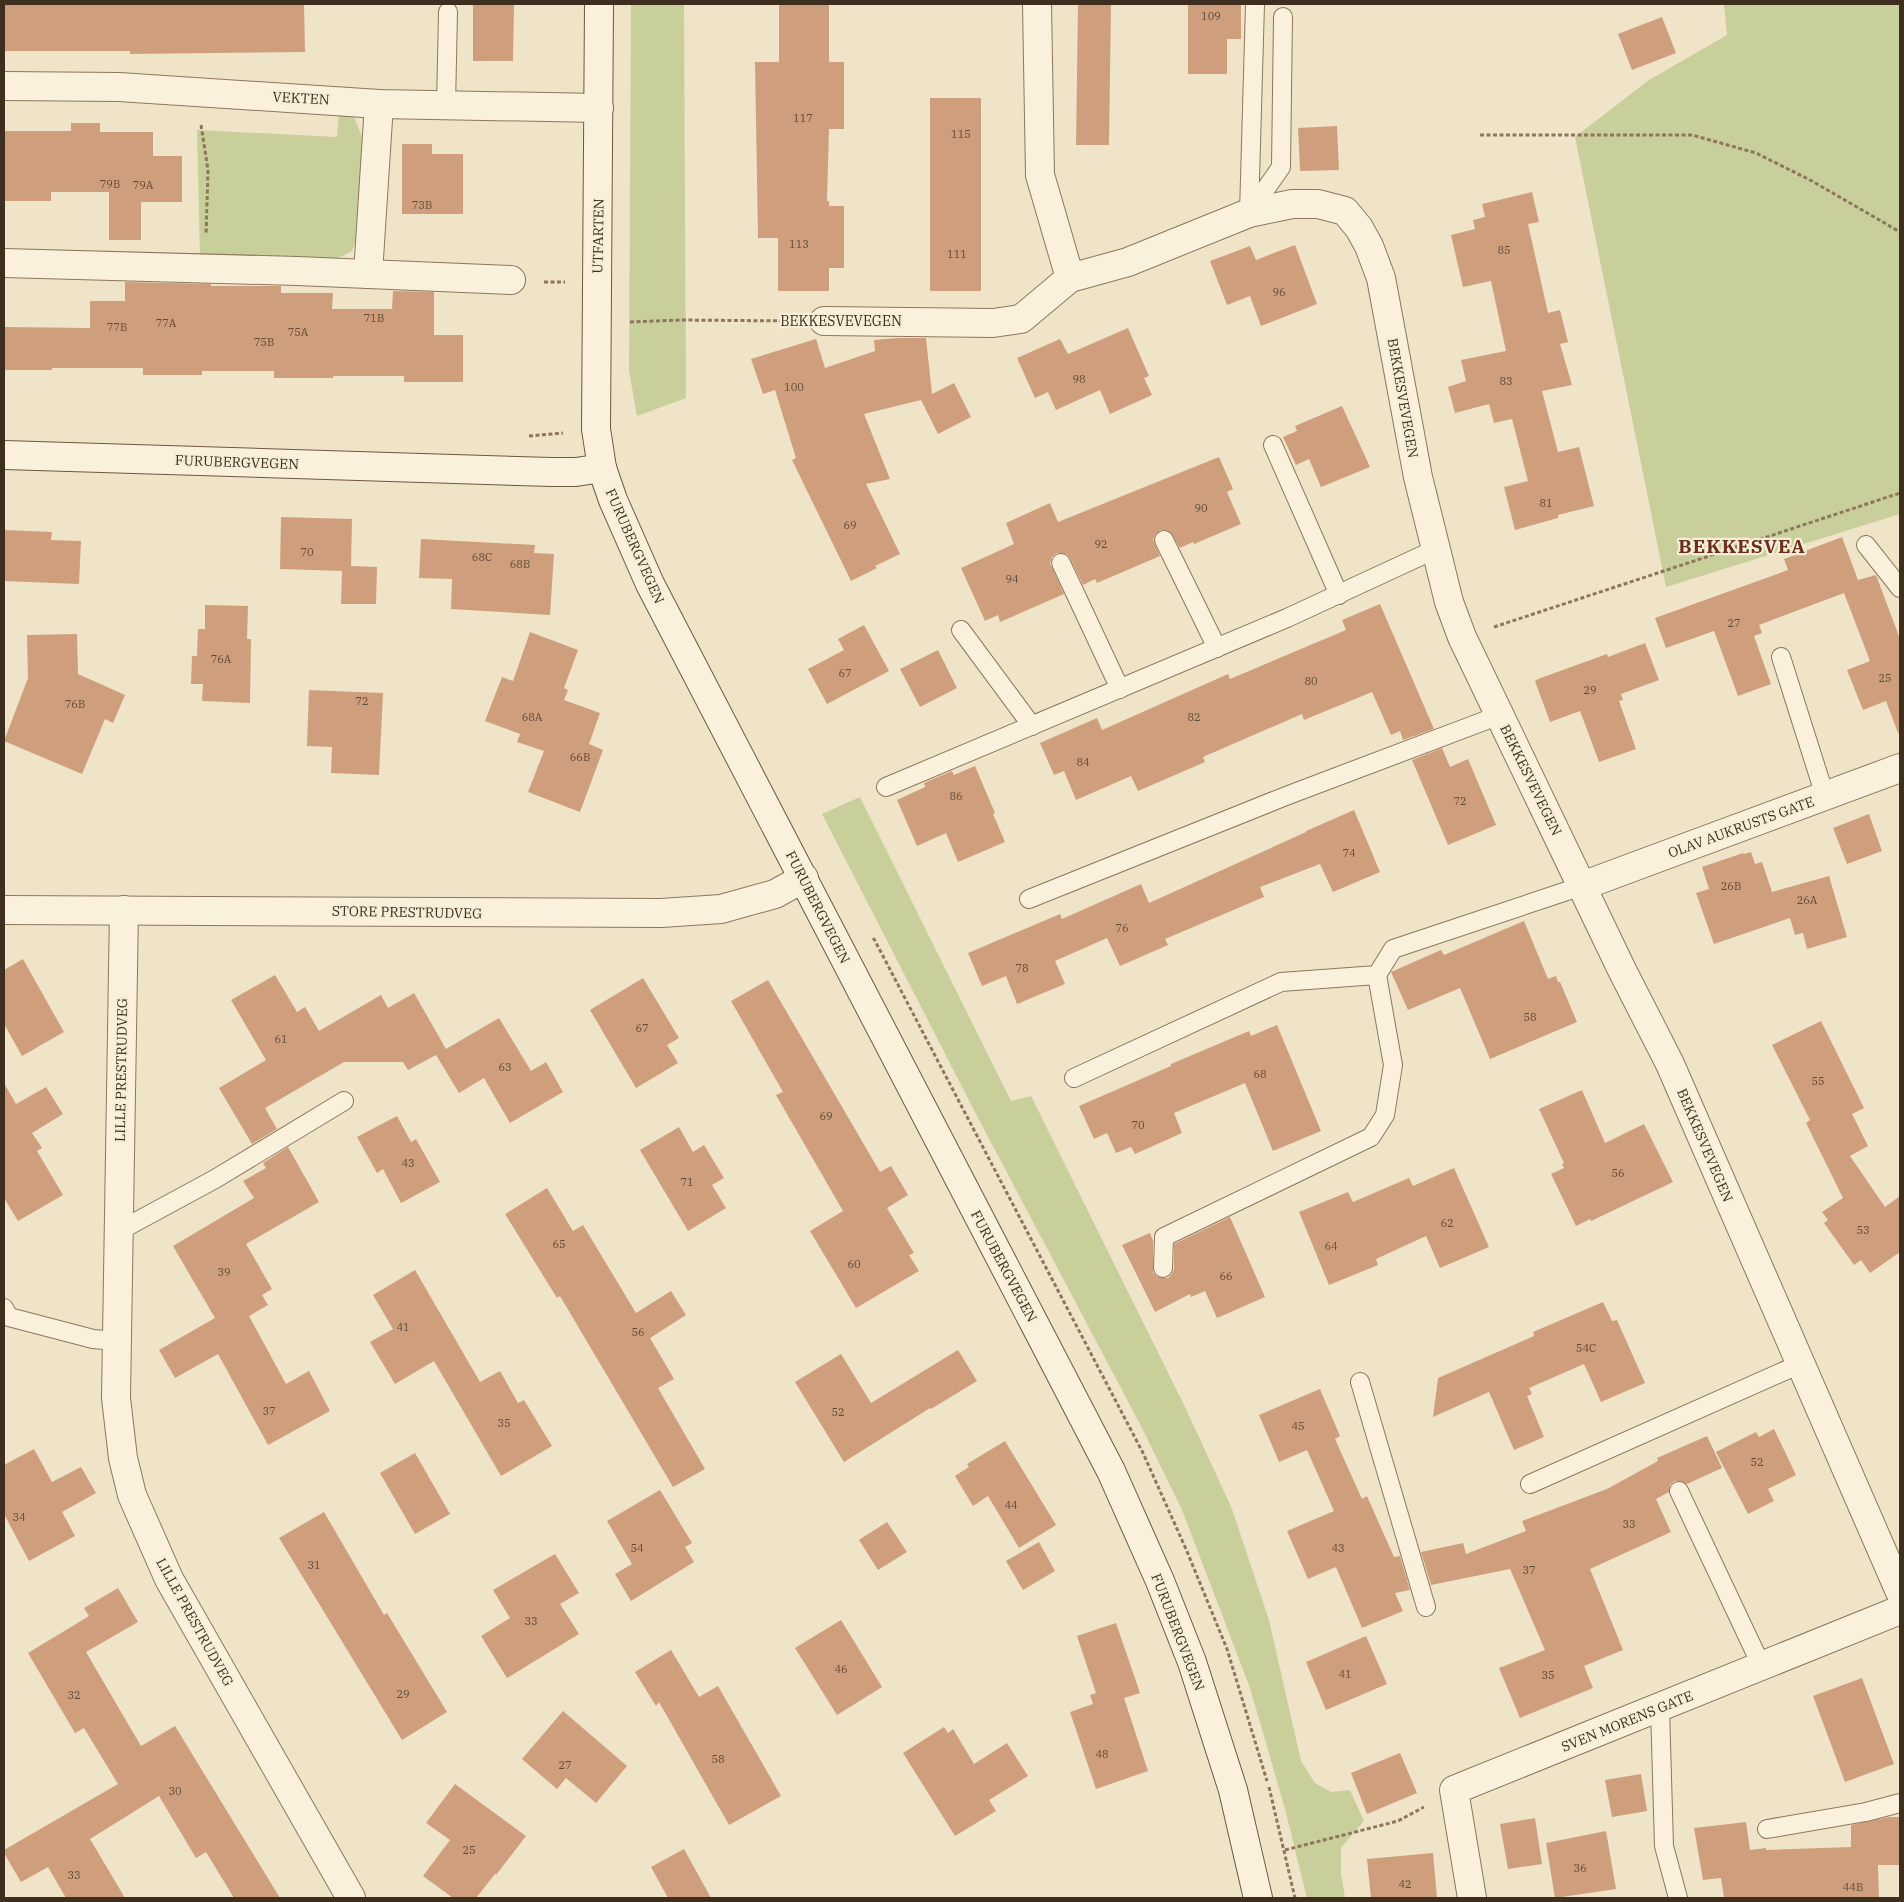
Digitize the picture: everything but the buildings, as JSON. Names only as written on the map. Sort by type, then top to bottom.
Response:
[{"type":"street","name":"UTFARTEN","points":[[600,4],[596,429],[602,468]]},
{"type":"street","points":[[1036,4],[1040,175],[1070,278]]},
{"type":"street","name":"VEKTEN","points":[[4,86],[119,87],[379,104],[599,108]]},
{"type":"street","points":[[368,274],[379,104]]},
{"type":"street","name":"BEKKESVEVEGEN","points":[[824,321],[993,323],[1021,319],[1070,278],[1128,262],[1249,213],[1292,204],[1318,204],[1345,211],[1359,228],[1369,246],[1381,278],[1418,477],[1449,602],[1462,637],[1670,1064],[1900,1592]]},
{"type":"street","points":[[4,263],[206,268],[511,280]]},
{"type":"street","name":"FURUBERGVEGEN","points":[[4,456],[552,472],[576,472],[602,468],[613,500],[650,584],[1111,1471],[1160,1581],[1192,1662],[1233,1790],[1258,1898]]},
{"type":"street","name":"OLAV AUKRUSTS GATE","points":[[1582,886],[1900,768]]},
{"type":"street","name":"STORE PRESTRUDVEG","points":[[4,910],[661,913],[721,909],[775,894],[804,878]]},
{"type":"street","name":"LILLE PRESTRUDVEG","points":[[124,910],[116,1398],[123,1458],[132,1495],[170,1579],[351,1898]]},
{"type":"street","name":"SVEN MORENS GATE","points":[[1472,1898],[1454,1790],[1900,1610]]},
{"type":"lane","points":[[1249,213],[1255,4]]},
{"type":"lane","points":[[446,106],[448,12]]},
{"type":"lane","points":[[1249,213],[1281,167],[1284,17]]},
{"type":"lane","points":[[1273,445],[1339,595]]},
{"type":"lane","points":[[1164,540],[1217,648]]},
{"type":"lane","points":[[1866,545],[1900,588]]},
{"type":"lane","points":[[886,787],[1217,648],[1339,595],[1436,549]]},
{"type":"lane","points":[[1061,563],[1120,689]]},
{"type":"lane","points":[[961,630],[1032,726]]},
{"type":"lane","points":[[1781,657],[1825,796]]},
{"type":"lane","points":[[1029,899],[1286,796],[1500,715]]},
{"type":"lane","points":[[1163,1268],[1164,1237],[1371,1137],[1385,1115],[1393,1065],[1377,975],[1393,949],[1582,886]]},
{"type":"lane","points":[[1074,1078],[1281,982],[1377,975]]},
{"type":"lane","points":[[118,1231],[215,1179],[344,1101]]},
{"type":"lane","points":[[4,1308],[9,1317],[93,1339],[117,1341]]},
{"type":"lane","points":[[1530,1484],[1800,1364]]},
{"type":"lane","points":[[1360,1382],[1426,1607]]},
{"type":"lane","points":[[1679,1491],[1762,1667]]},
{"type":"lane","points":[[1660,1708],[1664,1846],[1678,1898]]},
{"type":"lane","points":[[1768,1829],[1866,1812],[1900,1803]]},
{"type":"path","points":[[201,92],[201,121],[208,170],[206,268]]},
{"type":"path","points":[[1480,135],[1692,136],[1756,153],[1812,181],[1900,232]]},
{"type":"path","points":[[549,282],[564,282]]},
{"type":"path","name":"BEKKESVEVEGEN","points":[[597,326],[680,320],[824,321]]},
{"type":"path","points":[[1462,637],[1900,493]]},
{"type":"path","points":[[1285,1850],[1398,1821]]},
{"type":"green space","points":[[631,4],[684,4],[686,398],[637,416],[629,371]]},
{"type":"green space","points":[[1724,4],[1900,4],[1900,514],[1666,587],[1575,137],[1649,80],[1727,35]]},
{"type":"green space","points":[[339,112],[353,114],[362,137],[358,239],[351,252],[330,262],[200,257],[197,130],[337,137]]},
{"type":"green space","points":[[860,797],[1011,1101],[1031,1096],[1187,1411],[1232,1509],[1269,1620],[1301,1761],[1315,1783],[1331,1792],[1350,1790],[1364,1821],[1341,1848],[1341,1873],[1345,1898],[1307,1898],[1285,1809],[1250,1688],[1182,1510],[1142,1428],[976,1114],[822,814]]},
{"type":"district","name":"BEKKESVEA","points":[[1742,546]]}]
